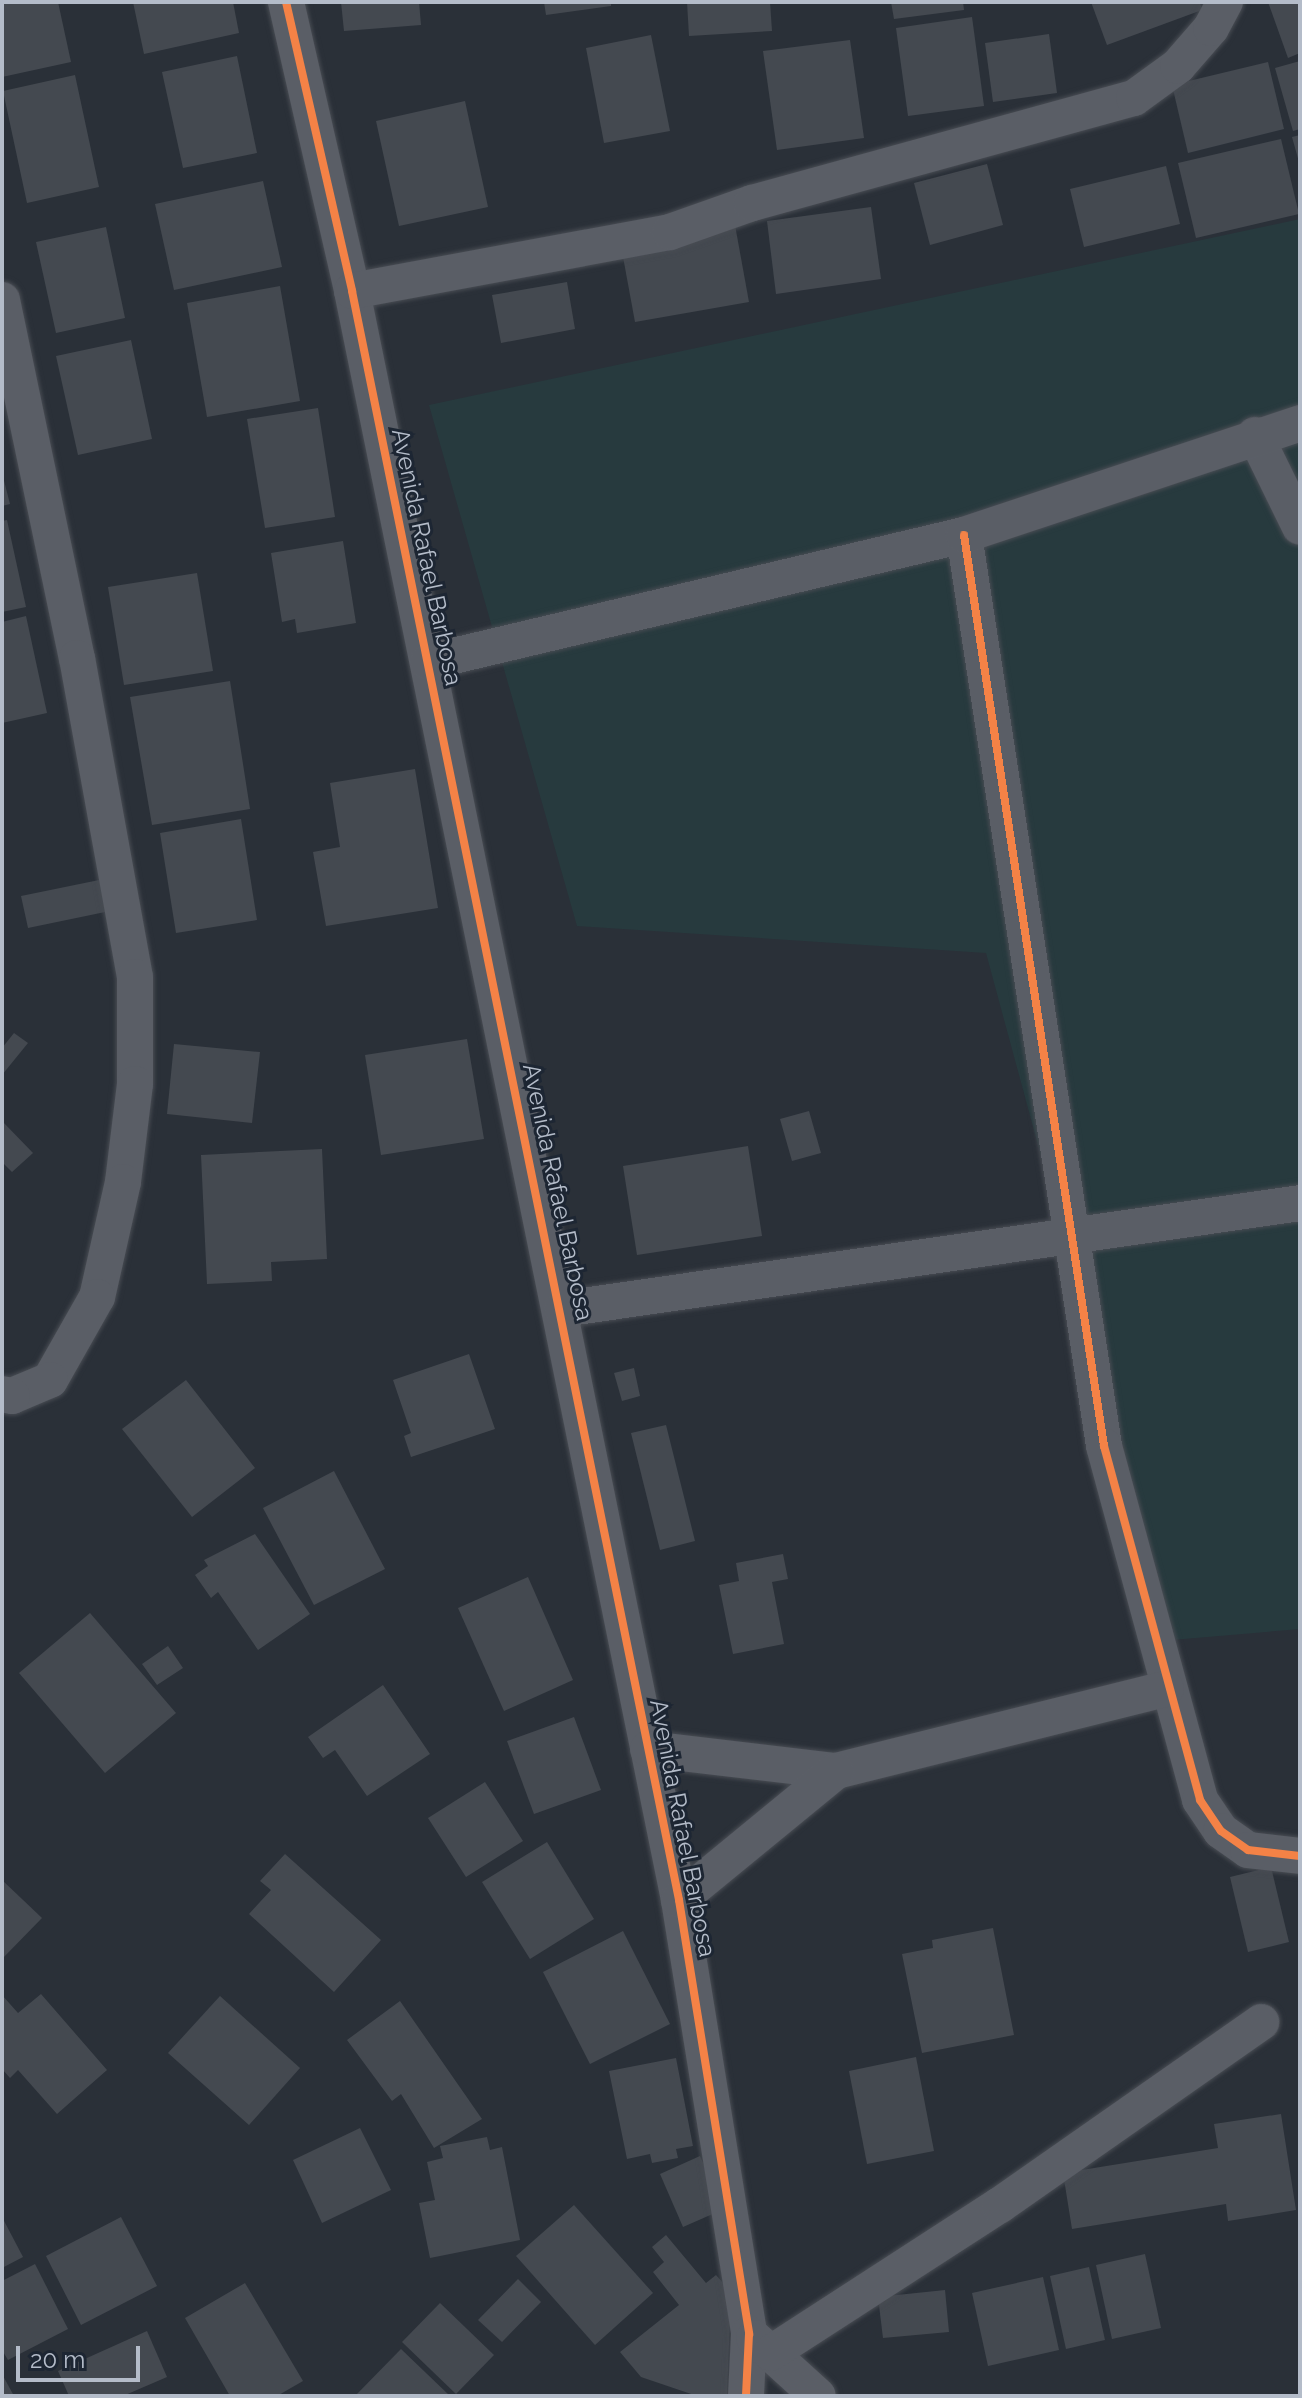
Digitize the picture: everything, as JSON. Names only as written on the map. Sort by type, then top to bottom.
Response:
[{"type":"street","name":"Avenida Rafael Barbosa","points":[[286,2],[352,291],[562,1309],[679,1900],[760,2343],[746,2396]]},
{"type":"street","points":[[352,291],[670,232],[752,203],[1134,98],[1178,66],[1211,28],[1225,2]]},
{"type":"street","points":[[2,300],[77,658],[135,977],[130,1126],[123,1182],[97,1297],[50,1380],[12,1396],[2,1394]]},
{"type":"street","points":[[428,662],[964,535],[1255,435],[1300,423]]},
{"type":"street","points":[[1255,435],[1300,527]]},
{"type":"street","points":[[964,535],[1104,1446],[1166,1689],[1200,1800],[1221,1831],[1248,1850],[1300,1856]]},
{"type":"street","points":[[562,1309],[1300,1203]]},
{"type":"street","points":[[648,1749],[836,1771],[1166,1689]]},
{"type":"street","points":[[679,1900],[836,1771]]},
{"type":"street","points":[[818,2396],[760,2343],[1000,2205],[1261,2022]]},
{"type":"green space","points":[[1300,219],[1300,1629],[1172,1640],[986,953],[577,926],[429,405]]},
{"type":"building","points":[[2,2],[58,2],[71,62],[2,77]]},
{"type":"building","points":[[133,2],[233,2],[239,33],[144,54]]},
{"type":"building","points":[[341,2],[419,2],[421,25],[344,31]]},
{"type":"building","points":[[544,2],[611,2],[611,6],[546,15]]},
{"type":"building","points":[[687,2],[770,2],[772,31],[689,36]]},
{"type":"building","points":[[891,2],[963,2],[964,10],[894,19]]},
{"type":"building","points":[[1091,2],[1200,2],[1202,10],[1107,45]]},
{"type":"building","points":[[1268,2],[1300,2],[1300,53],[1288,58]]},
{"type":"building","points":[[972,17],[984,106],[908,116],[896,28]]},
{"type":"building","points":[[1049,34],[1057,93],[993,102],[985,43]]},
{"type":"building","points":[[651,35],[670,131],[604,143],[586,48]]},
{"type":"building","points":[[850,40],[864,138],[777,150],[763,51]]},
{"type":"building","points":[[237,56],[257,153],[183,168],[162,72]]},
{"type":"building","points":[[1300,61],[1300,129],[1293,131],[1275,68]]},
{"type":"building","points":[[1268,62],[1284,129],[1188,153],[1172,85]]},
{"type":"building","points":[[75,75],[99,187],[27,203],[3,91]]},
{"type":"building","points":[[465,101],[488,207],[399,226],[376,121]]},
{"type":"building","points":[[1300,135],[1300,161],[1299,162],[1292,137]]},
{"type":"building","points":[[1281,139],[1299,214],[1196,238],[1178,163]]},
{"type":"building","points":[[987,164],[1003,225],[930,245],[914,183]]},
{"type":"building","points":[[1166,166],[1180,224],[1084,247],[1070,189]]},
{"type":"building","points":[[263,181],[282,267],[174,290],[155,204]]},
{"type":"building","points":[[871,207],[881,279],[776,294],[767,221]]},
{"type":"building","points":[[735,225],[749,302],[635,322],[621,246]]},
{"type":"building","points":[[106,227],[125,318],[56,333],[36,242]]},
{"type":"building","points":[[567,282],[575,329],[501,343],[492,295]]},
{"type":"building","points":[[280,286],[300,401],[207,417],[187,303]]},
{"type":"building","points":[[131,340],[152,439],[78,455],[56,356]]},
{"type":"building","points":[[318,408],[335,517],[265,528],[247,419]]},
{"type":"building","points":[[2,473],[10,504],[2,506]]},
{"type":"building","points":[[7,520],[26,607],[2,612],[2,521]]},
{"type":"building","points":[[343,541],[356,623],[297,633],[295,619],[282,622],[271,553]]},
{"type":"building","points":[[197,573],[213,671],[124,685],[108,587]]},
{"type":"building","points":[[26,616],[47,713],[2,723],[2,622]]},
{"type":"building","points":[[230,681],[250,809],[152,825],[130,697]]},
{"type":"building","points":[[415,769],[438,908],[326,926],[313,852],[340,847],[330,783]]},
{"type":"building","points":[[241,819],[257,920],[176,933],[160,833]]},
{"type":"building","points":[[104,879],[110,911],[28,928],[21,896]]},
{"type":"building","points":[[14,1033],[28,1043],[2,1075],[2,1048]]},
{"type":"building","points":[[467,1039],[484,1139],[381,1155],[365,1055]]},
{"type":"building","points":[[174,1044],[260,1052],[252,1123],[167,1114]]},
{"type":"building","points":[[809,1111],[821,1153],[792,1161],[780,1119]]},
{"type":"building","points":[[2,1121],[33,1153],[12,1172],[2,1162]]},
{"type":"building","points":[[748,1146],[762,1236],[637,1255],[623,1166]]},
{"type":"building","points":[[322,1149],[327,1259],[271,1262],[272,1281],[207,1284],[201,1155]]},
{"type":"building","points":[[469,1354],[495,1429],[411,1457],[404,1436],[411,1433],[393,1380]]},
{"type":"building","points":[[634,1368],[640,1396],[622,1401],[614,1373]]},
{"type":"building","points":[[186,1380],[255,1468],[192,1517],[122,1429]]},
{"type":"building","points":[[666,1425],[695,1541],[660,1550],[631,1433]]},
{"type":"building","points":[[334,1471],[385,1569],[314,1605],[263,1508]]},
{"type":"building","points":[[255,1534],[310,1614],[258,1650],[218,1592],[211,1598],[195,1575],[208,1566],[204,1560]]},
{"type":"building","points":[[783,1554],[788,1579],[772,1582],[784,1644],[733,1654],[719,1585],[739,1581],[736,1563]]},
{"type":"building","points":[[528,1577],[573,1680],[504,1711],[458,1608]]},
{"type":"building","points":[[90,1613],[176,1713],[105,1773],[19,1673]]},
{"type":"building","points":[[168,1646],[183,1668],[157,1685],[142,1664]]},
{"type":"building","points":[[383,1685],[430,1754],[367,1796],[335,1750],[323,1758],[308,1737]]},
{"type":"building","points":[[574,1717],[601,1790],[534,1814],[507,1741]]},
{"type":"building","points":[[485,1782],[523,1841],[466,1877],[428,1818]]},
{"type":"building","points":[[547,1842],[594,1919],[530,1959],[482,1882]]},
{"type":"building","points":[[285,1854],[381,1940],[334,1992],[249,1914],[271,1890],[260,1881]]},
{"type":"building","points":[[1271,1867],[1289,1942],[1248,1952],[1230,1877]]},
{"type":"building","points":[[2,1880],[42,1918],[2,1959]]},
{"type":"building","points":[[993,1928],[1014,2035],[922,2053],[902,1954],[933,1948],[932,1940]]},
{"type":"building","points":[[623,1931],[670,2024],[590,2064],[543,1972]]},
{"type":"building","points":[[41,1994],[107,2070],[57,2114],[18,2070],[10,2078],[2,2069],[2,1995],[18,2013]]},
{"type":"building","points":[[220,1996],[300,2068],[249,2125],[168,2053]]},
{"type":"building","points":[[400,2001],[482,2119],[434,2148],[401,2094],[392,2101],[347,2040]]},
{"type":"building","points":[[916,2057],[934,2151],[867,2164],[849,2071]]},
{"type":"building","points":[[676,2058],[693,2146],[676,2149],[678,2158],[652,2163],[650,2154],[627,2159],[609,2071]]},
{"type":"building","points":[[1281,2114],[1296,2210],[1228,2221],[1226,2204],[1072,2229],[1063,2173],[1218,2148],[1214,2124]]},
{"type":"building","points":[[360,2128],[391,2190],[322,2223],[293,2160]]},
{"type":"building","points":[[487,2137],[490,2150],[502,2147],[520,2240],[430,2258],[419,2203],[435,2200],[427,2162],[443,2158],[440,2146]]},
{"type":"building","points":[[700,2156],[724,2209],[683,2227],[660,2174]]},
{"type":"building","points":[[574,2205],[653,2293],[595,2345],[516,2256]]},
{"type":"building","points":[[2,2217],[23,2257],[2,2268]]},
{"type":"building","points":[[121,2217],[157,2286],[81,2325],[46,2256]]},
{"type":"building","points":[[666,2235],[706,2283],[716,2275],[731,2292],[727,2396],[697,2396],[641,2377],[620,2352],[679,2305],[653,2272],[664,2262],[652,2247]]},
{"type":"building","points":[[1145,2254],[1161,2328],[1112,2339],[1096,2265]]},
{"type":"building","points":[[35,2264],[68,2329],[8,2360],[2,2350],[2,2281]]},
{"type":"building","points":[[1089,2267],[1105,2340],[1066,2349],[1050,2276]]},
{"type":"building","points":[[1043,2277],[1059,2350],[988,2366],[972,2293]]},
{"type":"building","points":[[518,2279],[541,2302],[502,2342],[478,2320]]},
{"type":"building","points":[[245,2283],[303,2381],[277,2396],[230,2396],[185,2318]]},
{"type":"building","points":[[945,2290],[949,2332],[883,2338],[878,2297]]},
{"type":"building","points":[[440,2303],[494,2355],[456,2394],[402,2342]]},
{"type":"building","points":[[147,2331],[167,2377],[123,2396],[69,2396],[58,2371]]},
{"type":"building","points":[[401,2349],[450,2396],[355,2396]]},
{"type":"building","points":[[2,2374],[14,2396],[2,2396]]},
{"type":"cycle path","points":[[286,2],[352,291],[679,1900],[749,2334],[746,2396]]},
{"type":"cycle path","points":[[964,535],[1104,1446],[1200,1800],[1221,1831],[1248,1850],[1300,1856]]}]
